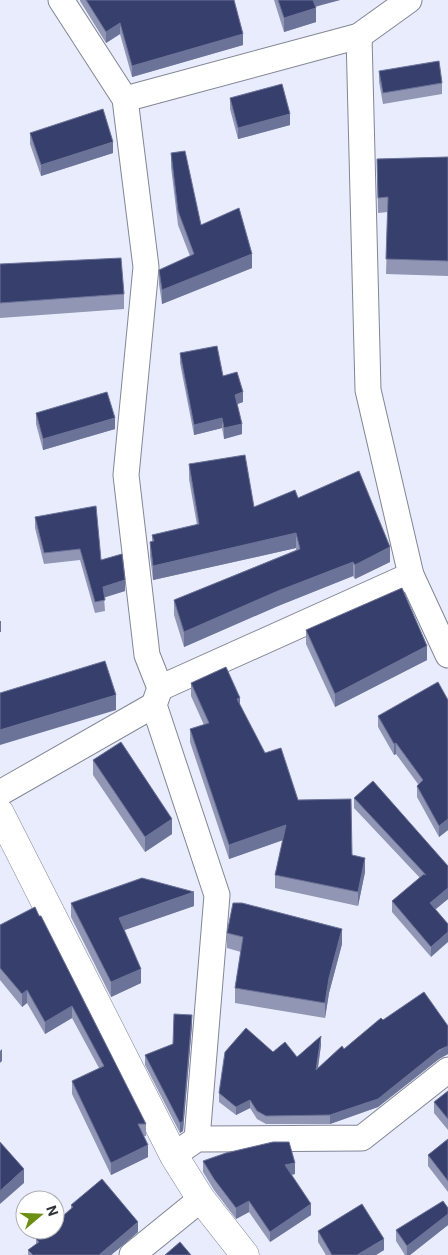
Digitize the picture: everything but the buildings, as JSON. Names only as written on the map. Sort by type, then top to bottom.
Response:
[{"type":"street","points":[[61,0],[125,100],[146,267],[126,475],[147,655],[157,697],[217,895],[196,1139]]},
{"type":"street","points":[[125,100],[358,36],[409,0]]},
{"type":"street","points":[[358,36],[368,390],[411,575],[448,655]]},
{"type":"street","points":[[0,793],[157,697],[411,575]]},
{"type":"street","points":[[0,813],[174,1156],[201,1199],[246,1255]]},
{"type":"street","points":[[174,1156],[196,1139],[362,1138],[448,1070]]},
{"type":"street","points":[[132,1255],[201,1199]]}]
